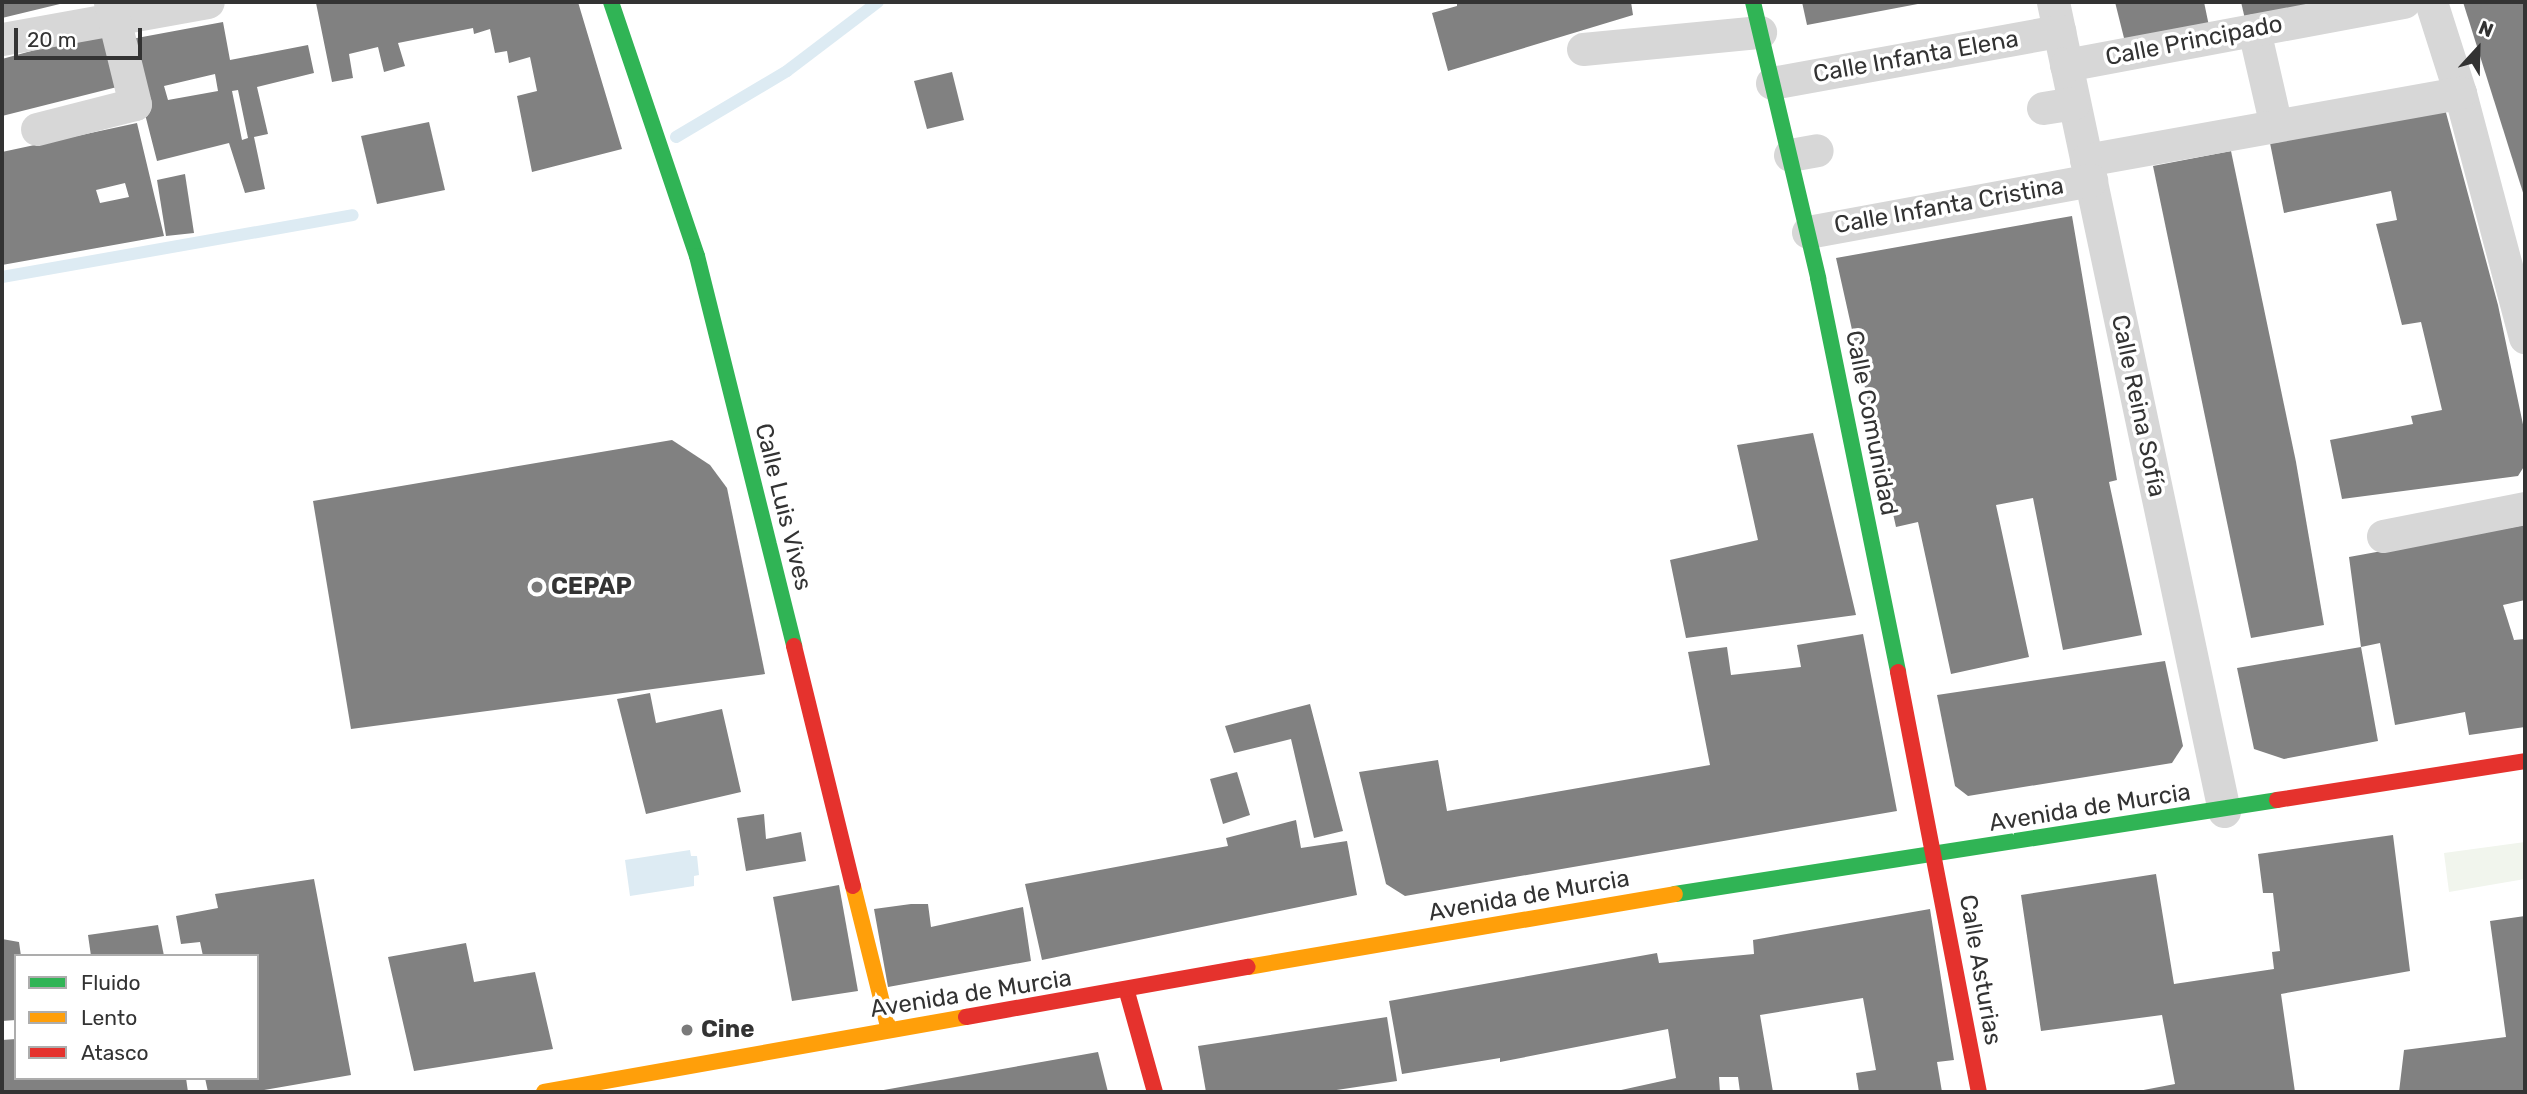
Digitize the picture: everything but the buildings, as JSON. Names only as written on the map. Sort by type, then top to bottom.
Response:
[{"type":"street","points":[[2,39],[113,11],[208,2]]},
{"type":"street","name":"Calle Luis Vives","points":[[611,2],[697,256],[889,1030]]},
{"type":"street","name":"Calle Principado","points":[[2066,65],[2404,2]]},
{"type":"street","points":[[2431,2],[2460,93],[2524,327]]},
{"type":"street","points":[[37,129],[135,104],[113,11]]},
{"type":"street","name":"Calle Reina Sofía","points":[[2056,16],[2066,65],[2059,105],[2088,170],[2224,811]]},
{"type":"street","name":"Calle Infanta Elena","points":[[1772,83],[2056,16]]},
{"type":"street","points":[[1583,49],[1756,17]]},
{"type":"street","name":"Calle Comunidad","points":[[1756,17],[1772,83],[1803,153],[1808,232],[1936,855]]},
{"type":"street","points":[[2254,30],[2276,126]]},
{"type":"street","name":"Calle Infanta Cristina","points":[[1808,232],[2276,126],[2460,93]]},
{"type":"street","points":[[2384,536],[2525,508]]},
{"type":"street","name":"Avenida de Murcia","points":[[544,1092],[889,1030],[1127,992],[1544,915],[2224,811],[2525,761]]},
{"type":"street","name":"Calle Asturias","points":[[1936,855],[1979,1092]]},
{"type":"street","points":[[1127,992],[1155,1092]]},
{"type":"shaded area","points":[[2525,842],[2525,879],[2449,892],[2444,853]]},
{"type":"shaded area","points":[[690,850],[691,856],[697,856],[699,875],[694,876],[694,886],[630,896],[625,860]]},
{"type":"waterway","points":[[676,137],[787,71],[878,2]]},
{"type":"waterway","points":[[2,277],[353,215]]},
{"type":"traffic: fast","points":[[611,2],[697,256],[794,646]]},
{"type":"traffic: fast","points":[[1753,2],[1818,278],[1898,672]]},
{"type":"traffic: fast","points":[[1675,894],[2277,800]]},
{"type":"traffic: slow","points":[[853,886],[889,1030]]},
{"type":"traffic: slow","points":[[1248,967],[1675,894]]},
{"type":"traffic: slow","points":[[544,1092],[966,1017]]},
{"type":"traffic: jam","points":[[794,646],[853,886]]},
{"type":"traffic: jam","points":[[1898,672],[1979,1092]]},
{"type":"traffic: jam","points":[[2277,800],[2525,761]]},
{"type":"traffic: jam","points":[[966,1017],[1248,967]]},
{"type":"traffic: jam","points":[[1127,992],[1155,1092]]},
{"type":"place","name":"CEPAP","points":[[537,587]]},
{"type":"place","name":"Cine","points":[[687,1030]]}]
